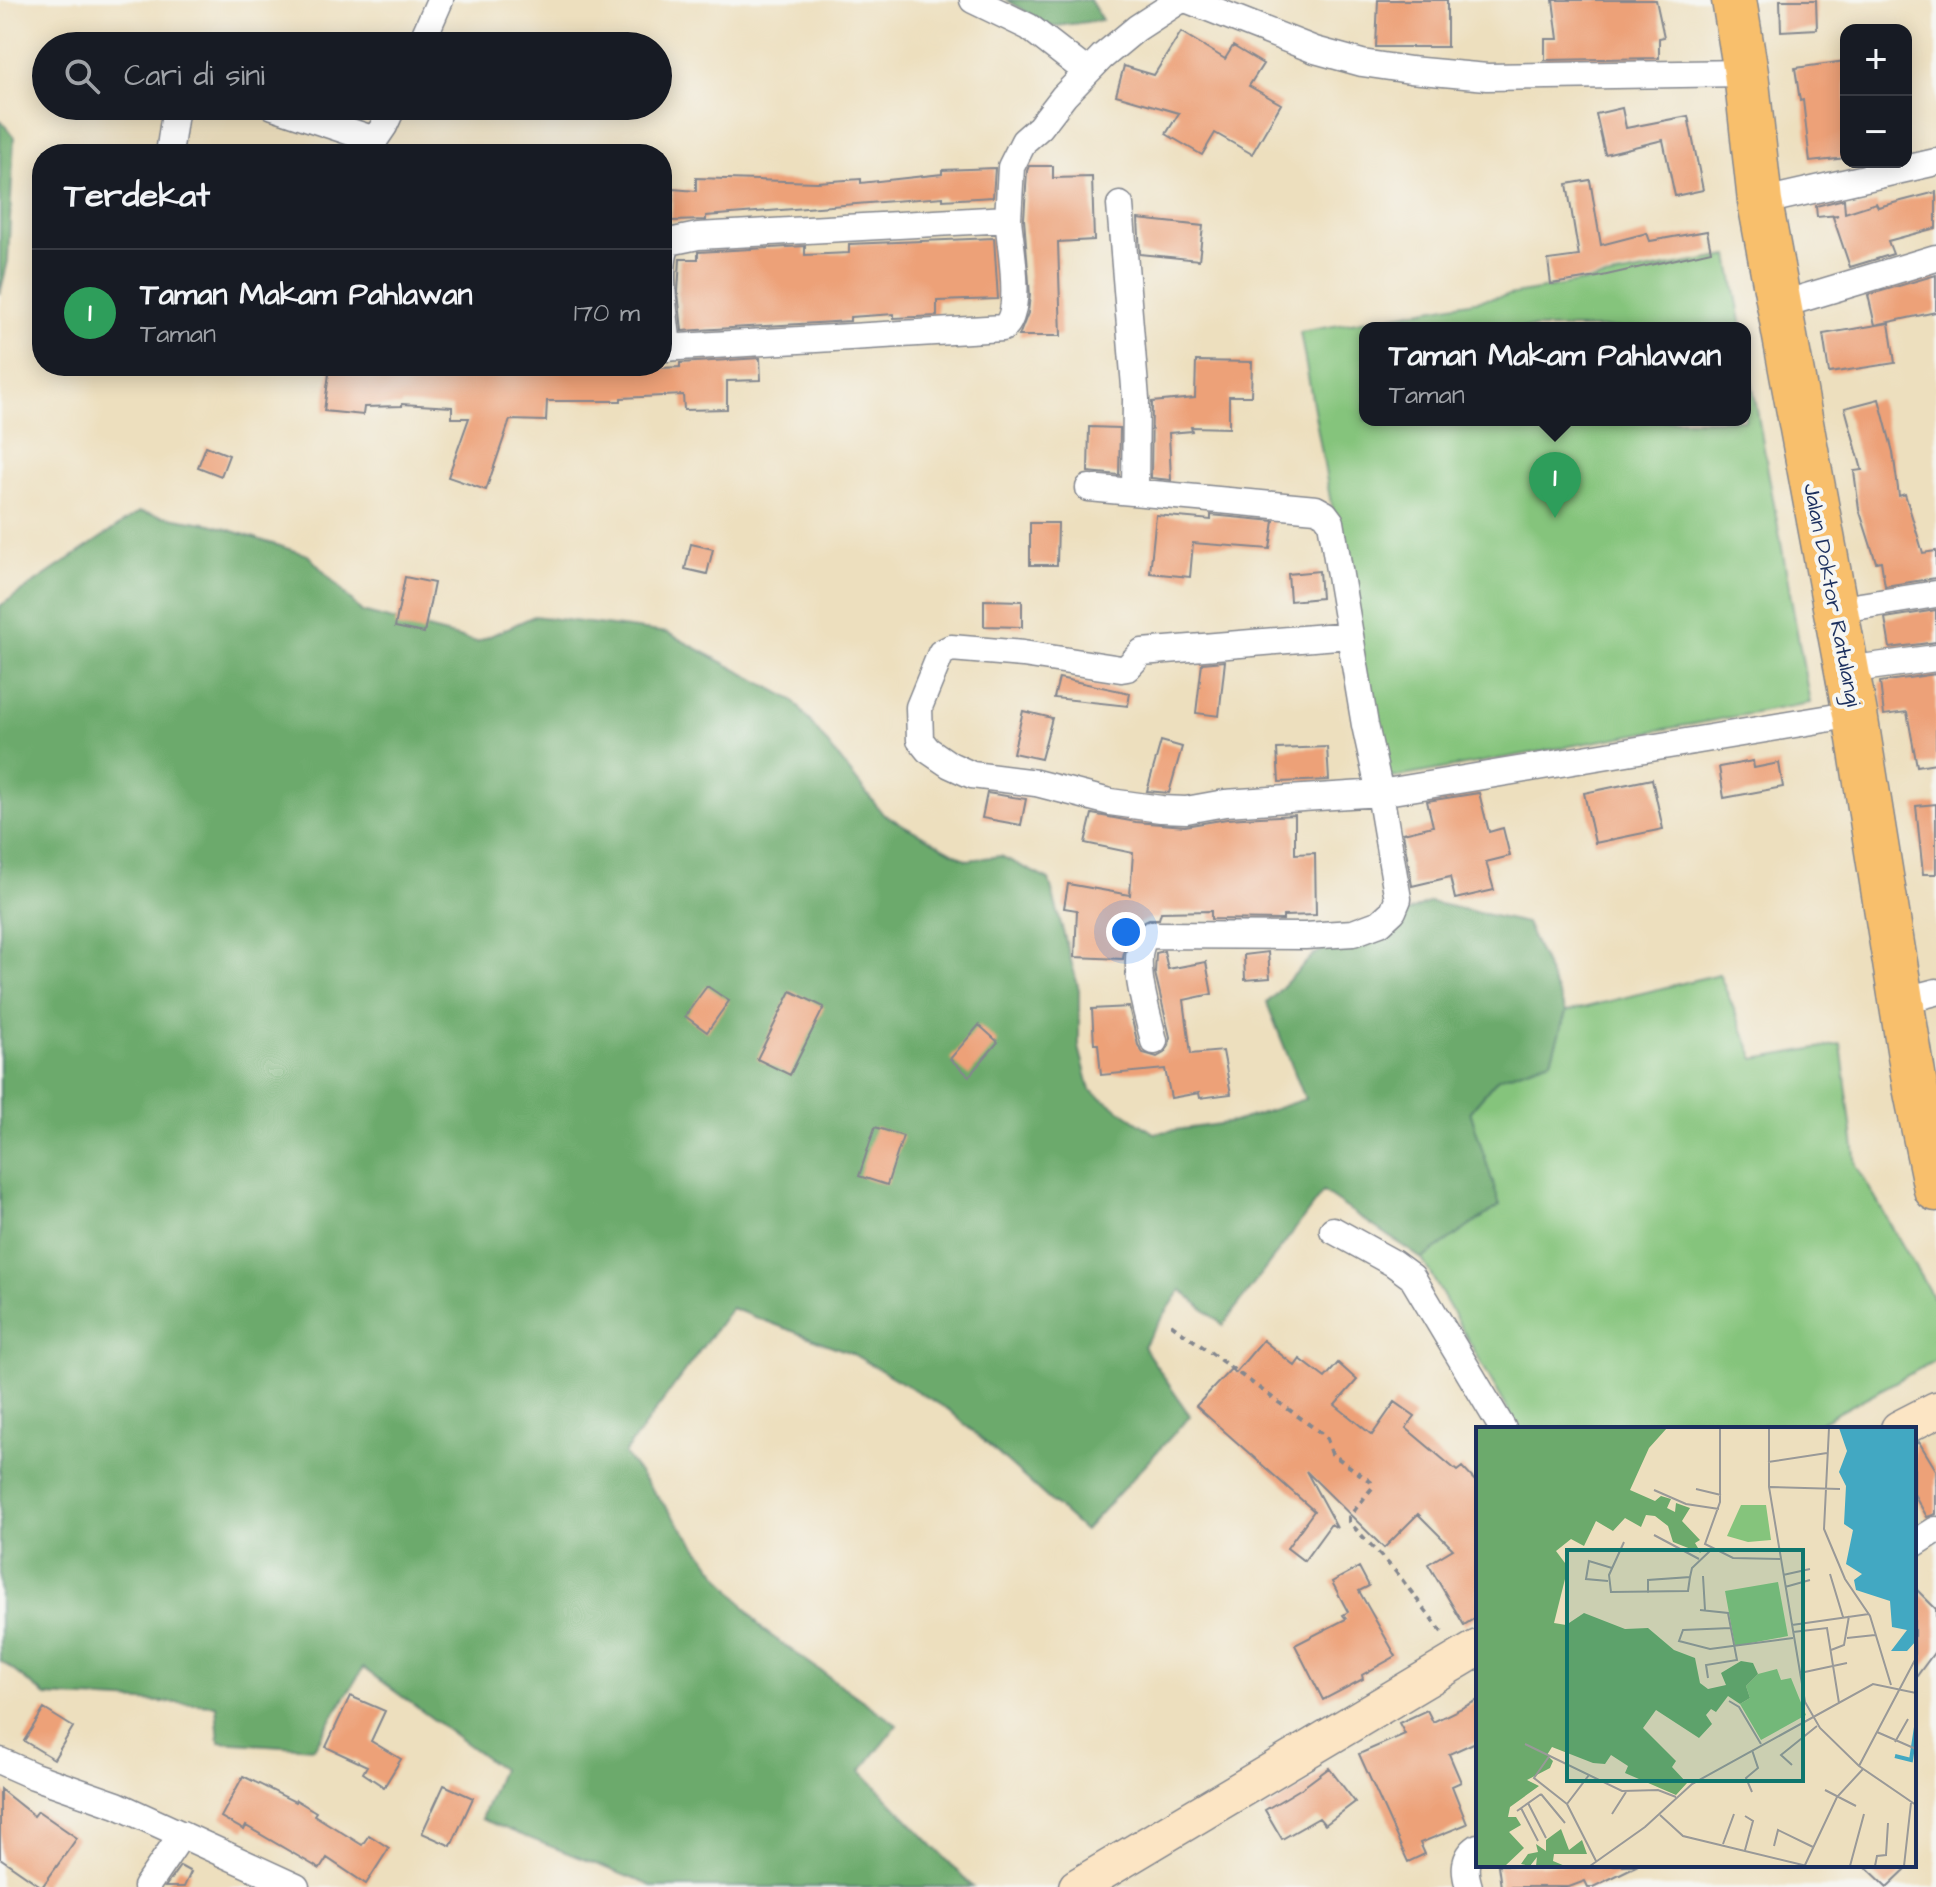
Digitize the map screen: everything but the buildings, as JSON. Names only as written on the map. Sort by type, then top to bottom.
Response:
[{"type":"highway","name":"Jalan Doktor Ratulangi","points":[[1734,0],[1746,73],[1760,202],[1846,670],[1918,996],[1936,1189]]},
{"type":"street","points":[[426,32],[440,0]]},
{"type":"street","points":[[973,0],[1029,27],[1087,72]]},
{"type":"street","points":[[672,348],[1003,328],[1010,322],[1014,304],[1008,219],[1012,160],[1024,141],[1087,72],[1137,28],[1180,0]]},
{"type":"street","points":[[1188,0],[1315,50],[1362,63],[1410,70],[1487,77],[1746,73]]},
{"type":"street","points":[[170,144],[174,120]]},
{"type":"street","points":[[306,120],[363,144]]},
{"type":"street","points":[[372,144],[385,120]]},
{"type":"street","points":[[1760,202],[1936,162]]},
{"type":"street","points":[[1120,205],[1136,399],[1135,490]]},
{"type":"street","points":[[672,241],[698,236],[1008,219]]},
{"type":"street","points":[[1780,305],[1936,258]]},
{"type":"street","points":[[1089,488],[1316,509],[1325,514],[1331,522],[1398,899],[1393,911],[1369,929],[1353,933],[1305,936],[1150,935],[1144,939],[1138,956],[1140,980],[1154,1041]]},
{"type":"street","points":[[1835,610],[1936,594]]},
{"type":"street","points":[[1350,635],[1142,652],[1127,668],[1121,669],[1023,654],[951,648],[941,653],[919,707],[920,740],[928,750],[950,765],[972,775],[1036,783],[1110,802],[1186,810],[1225,803],[1380,793],[1855,714]]},
{"type":"street","points":[[1846,670],[1936,658]]},
{"type":"street","points":[[1333,1230],[1412,1277],[1502,1427]]},
{"type":"street","points":[[1903,1427],[1936,1410]]},
{"type":"street","points":[[1916,1543],[1936,1530]]},
{"type":"street","points":[[1077,1887],[1469,1653]]},
{"type":"street","points":[[0,1761],[117,1805],[296,1887]]},
{"type":"street","points":[[146,1887],[182,1834]]},
{"type":"street","points":[[1469,1887],[1466,1863],[1469,1854],[1476,1849]]},
{"type":"path","points":[[1171,1324],[1321,1433],[1327,1439],[1332,1454],[1371,1482],[1372,1488],[1349,1517],[1349,1522],[1469,1653]]},
{"type":"green space","points":[[1007,0],[1090,0],[1102,20],[1050,27]]},
{"type":"green space","points":[[0,120],[14,137],[8,261],[0,294]]},
{"type":"green space","points":[[1729,256],[1741,322],[1359,322],[1359,426],[1751,426],[1751,377],[1810,703],[1381,780],[1300,332]]},
{"type":"green space","points":[[139,512],[211,524],[308,555],[362,612],[477,642],[534,616],[668,633],[793,700],[883,814],[967,860],[1001,856],[1049,880],[1079,990],[1079,1047],[1090,1090],[1154,1133],[1234,1122],[1305,1099],[1267,1003],[1314,954],[1430,902],[1526,923],[1566,1012],[1551,1060],[1498,1078],[1470,1111],[1500,1205],[1422,1259],[1323,1192],[1223,1325],[1181,1290],[1143,1346],[1190,1416],[1084,1531],[949,1410],[851,1353],[731,1308],[624,1454],[763,1630],[897,1725],[861,1771],[973,1887],[654,1887],[481,1819],[501,1769],[363,1668],[314,1748],[219,1742],[216,1705],[46,1696],[0,1660],[0,606]]},
{"type":"green space","points":[[1719,974],[1755,1059],[1841,1044],[1856,1165],[1936,1303],[1936,1360],[1812,1427],[1518,1427],[1422,1259],[1499,1205],[1470,1111],[1498,1078],[1551,1060],[1566,1012]]},
{"type":"place","name":"Taman Makam Pahlawan","points":[[1555,518]]}]
